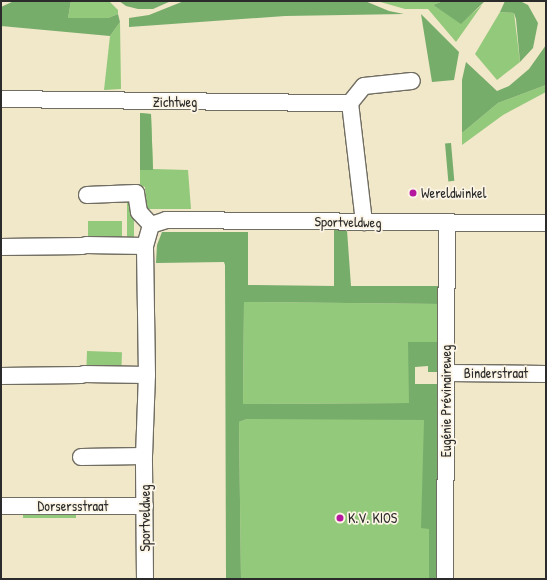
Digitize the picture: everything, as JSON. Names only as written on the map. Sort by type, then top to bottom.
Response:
[{"type":"street","points":[[364,222],[350,103],[364,86],[412,81]]},
{"type":"street","name":"Zichtweg","points":[[1,100],[350,103]]},
{"type":"street","points":[[87,195],[136,193],[140,212],[151,225]]},
{"type":"street","name":"Sportveldweg","points":[[145,579],[144,456],[147,375],[144,246],[151,225],[166,220],[546,223]]},
{"type":"street","name":"Eugénie Prévinaireweg","points":[[445,579],[447,223]]},
{"type":"street","points":[[1,247],[144,246]]},
{"type":"street","name":"Binderstraat","points":[[446,373],[546,374]]},
{"type":"street","points":[[1,376],[83,374],[147,375]]},
{"type":"street","points":[[81,457],[144,456]]},
{"type":"street","name":"Dorsersstraat","points":[[1,506],[145,506]]},
{"type":"green space","points":[[14,1],[71,1],[68,18],[108,18],[118,14],[120,22],[110,36],[1,26],[1,7]]},
{"type":"green space","points":[[71,1],[109,1],[118,10],[118,14],[108,18],[68,18]]},
{"type":"green space","points":[[119,1],[171,1],[153,9],[138,9],[126,6]]},
{"type":"green space","points":[[184,1],[365,1],[389,11],[404,14],[285,16],[129,27],[129,18],[149,15]]},
{"type":"green space","points":[[377,1],[443,1],[433,5],[461,23],[482,5],[456,42],[428,9],[405,9]]},
{"type":"green space","points":[[443,1],[485,1],[461,24],[433,5]]},
{"type":"green space","points":[[505,1],[520,1],[528,5],[538,23],[533,48],[520,62],[516,19],[514,13],[500,12]]},
{"type":"green space","points":[[500,12],[514,13],[520,62],[497,80],[475,54]]},
{"type":"green space","points":[[421,14],[459,52],[454,80],[432,82]]},
{"type":"green space","points":[[120,22],[121,89],[104,90],[110,36]]},
{"type":"green space","points":[[546,45],[546,85],[498,103],[462,133],[462,80],[466,62],[497,91],[509,86],[529,69]]},
{"type":"green space","points":[[546,85],[546,92],[503,115],[462,145],[462,133],[498,103]]},
{"type":"green space","points":[[140,113],[151,114],[153,169],[188,170],[191,209],[146,209],[145,187],[140,186]]},
{"type":"green space","points":[[140,113],[151,114],[153,170],[140,170]]},
{"type":"green space","points":[[451,143],[454,181],[448,181],[445,144]]},
{"type":"green space","points":[[127,201],[134,201],[134,237],[127,237]]},
{"type":"green space","points":[[88,221],[122,221],[122,238],[88,238]]},
{"type":"green space","points":[[334,230],[347,230],[351,286],[441,286],[440,304],[244,302],[243,404],[409,403],[408,342],[440,342],[440,372],[428,372],[428,366],[415,367],[415,384],[438,384],[438,579],[429,579],[429,529],[421,528],[424,420],[247,419],[239,422],[241,579],[226,579],[225,265],[224,262],[156,263],[157,245],[162,232],[248,232],[248,285],[334,286]]},
{"type":"green space","points":[[244,302],[440,304],[440,342],[409,342],[409,403],[243,404]]},
{"type":"green space","points":[[87,351],[122,352],[121,369],[86,368]]},
{"type":"green space","name":"K.V. KIOS","points":[[247,419],[427,419],[440,579],[241,579],[239,422]]},
{"type":"green space","points":[[23,513],[76,513],[76,518],[23,518]]},
{"type":"place","name":"Wereldwinkel","points":[[413,193]]},
{"type":"place","name":"K.V. KIOS","points":[[340,518]]}]
